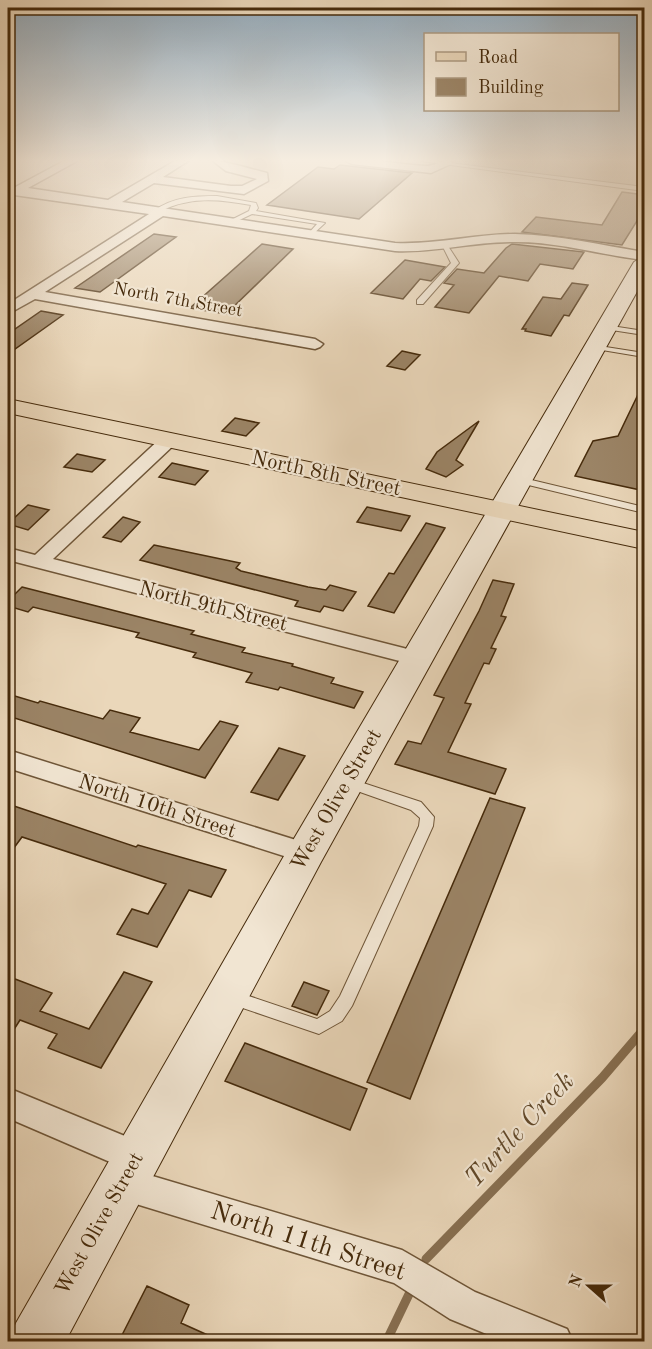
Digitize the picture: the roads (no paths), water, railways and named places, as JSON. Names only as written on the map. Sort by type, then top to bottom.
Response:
[{"type":"main road","name":"West Olive Street","points":[[35,1341],[306,853],[645,262]]},
{"type":"main road","name":"North 8th Street","points":[[8,406],[645,541]]},
{"type":"street","points":[[8,310],[139,224]]},
{"type":"street","points":[[244,224],[395,247],[446,247],[517,237],[645,256]]},
{"type":"street","name":"North 7th Street","points":[[33,294],[315,344]]},
{"type":"street","points":[[39,562],[170,440]]},
{"type":"street","name":"North 9th Street","points":[[8,554],[419,659]]},
{"type":"street","name":"North 10th Street","points":[[8,759],[306,853]]},
{"type":"street","name":"North 11th Street","points":[[8,1103],[130,1171],[402,1268],[463,1306],[555,1341]]},
{"type":"lane","points":[[311,234],[321,224]]},
{"type":"lane","points":[[420,302],[455,263],[446,247]]},
{"type":"lane","points":[[602,337],[645,333]]},
{"type":"lane","points":[[602,337],[645,355]]},
{"type":"lane","points":[[519,480],[645,510]]},
{"type":"lane","points":[[227,995],[319,1027],[336,1016],[346,1001],[426,826],[427,817],[416,806],[347,782]]},
{"type":"waterway","name":"Turtle Creek","points":[[426,1259],[602,1078],[644,1029]]},
{"type":"waterway","name":"Turtle Creek","points":[[386,1342],[411,1290]]}]
